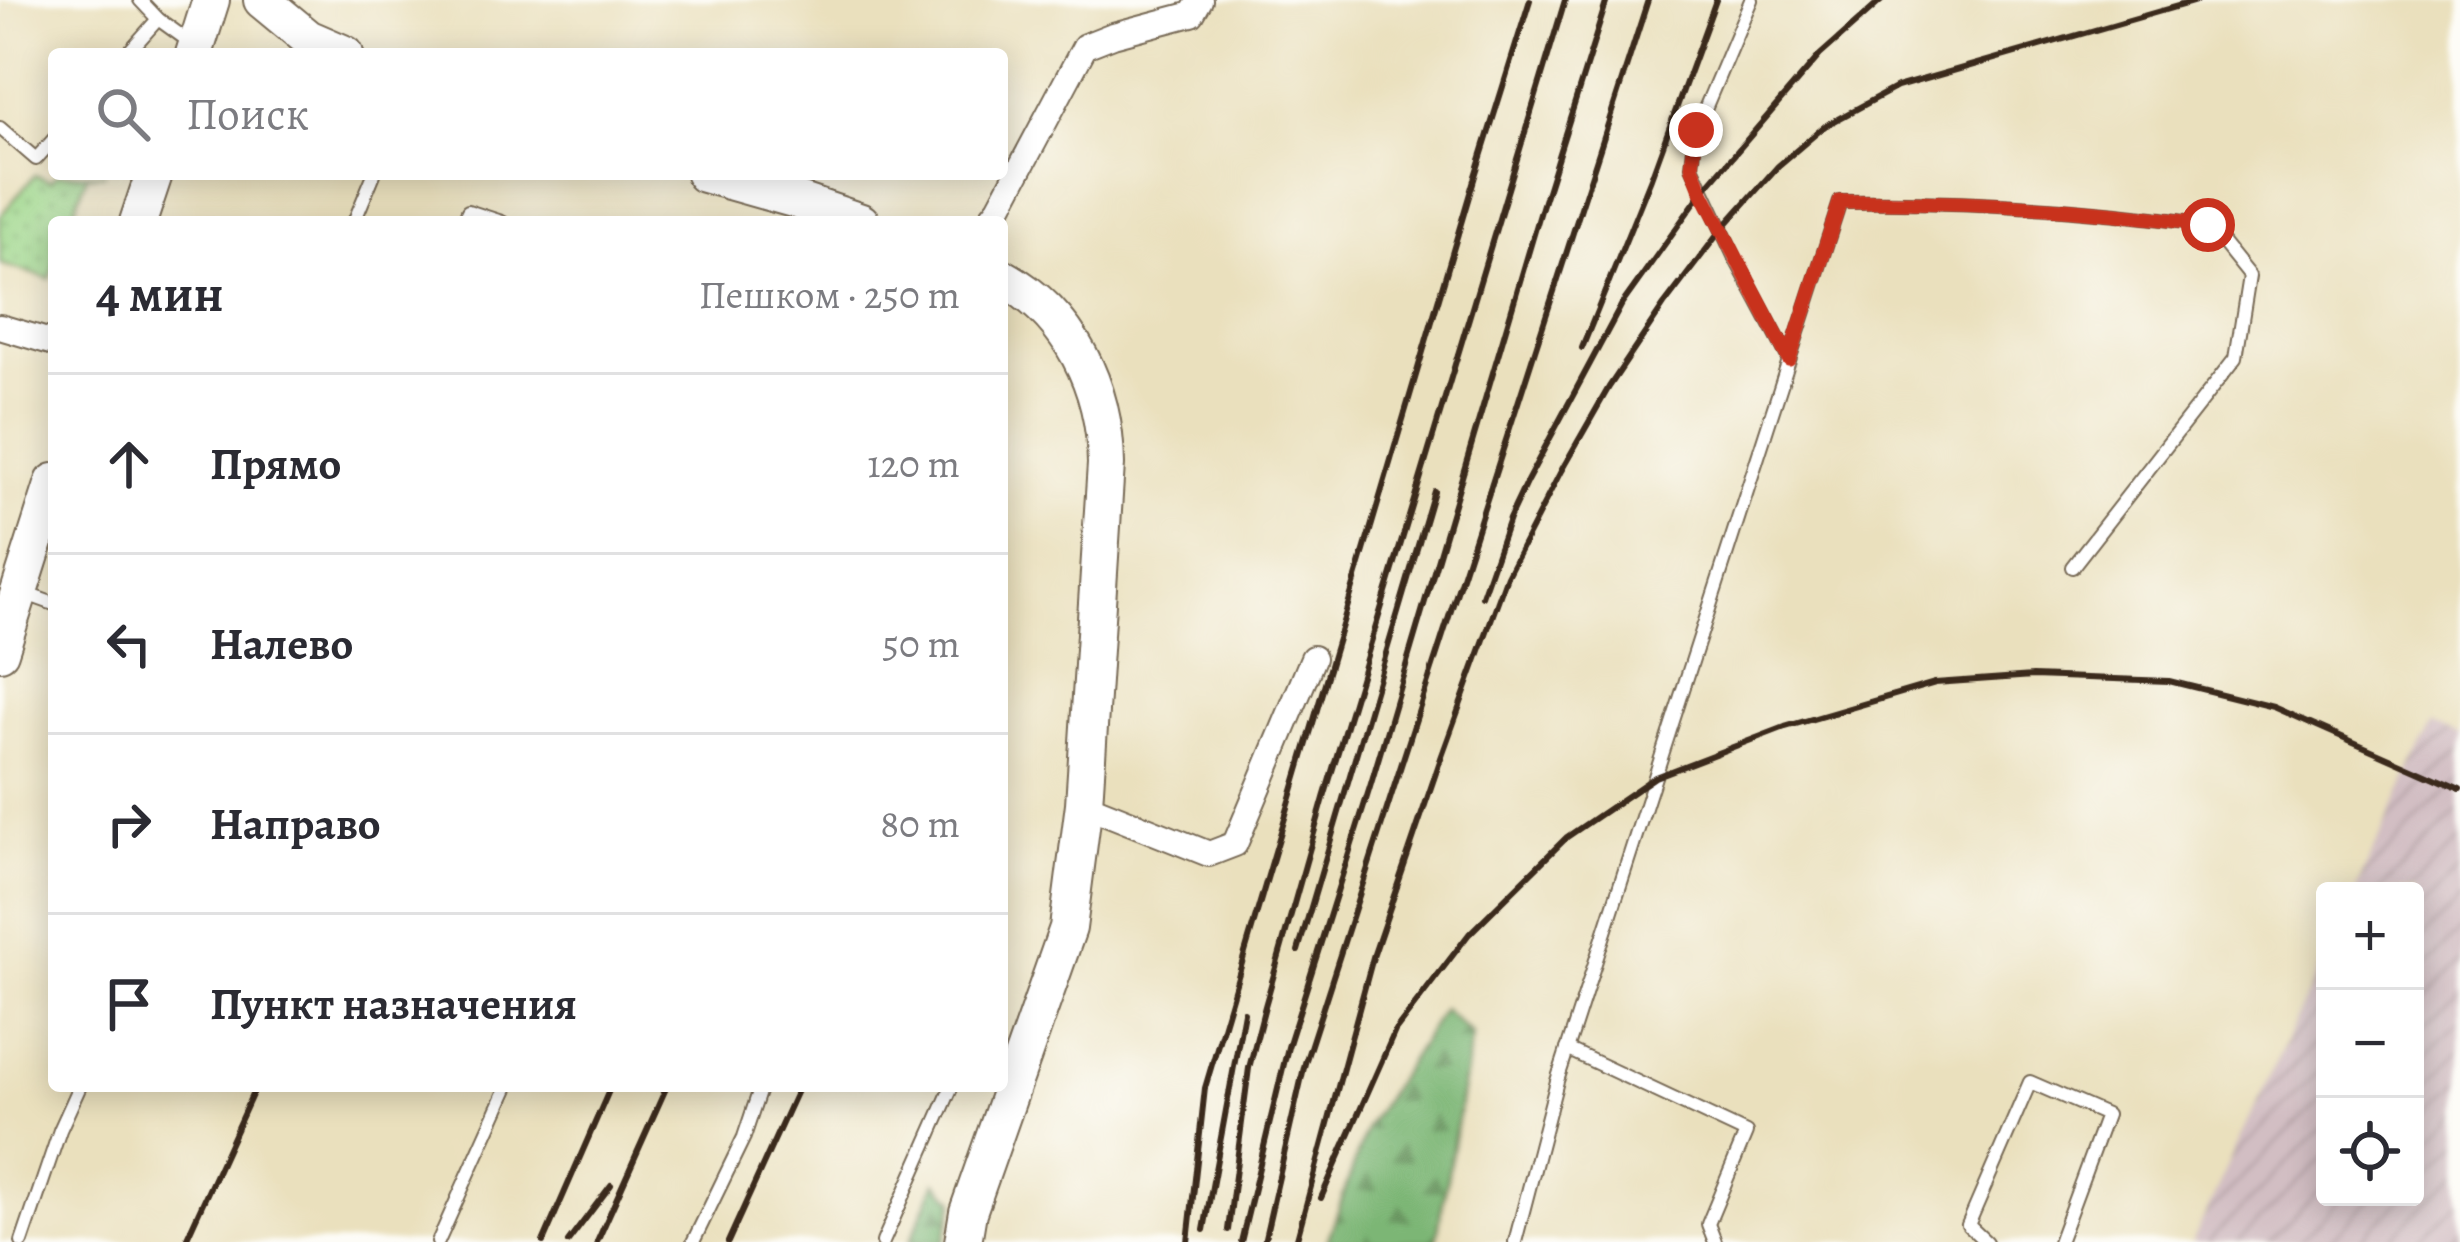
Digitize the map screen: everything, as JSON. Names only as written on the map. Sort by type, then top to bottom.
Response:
[{"type":"main road","points":[[196,48],[211,0]]},
{"type":"main road","points":[[262,0],[308,38],[331,48]]},
{"type":"main road","points":[[140,216],[152,180]]},
{"type":"main road","points":[[725,180],[843,216]]},
{"type":"main road","points":[[963,1242],[968,1212],[1068,928],[1084,804],[1106,464],[1106,435],[1087,369],[1051,314],[1008,282]]},
{"type":"main road","points":[[0,652],[37,597],[48,523]]},
{"type":"street","points":[[993,216],[1085,46],[1192,14],[1201,0]]},
{"type":"street","points":[[0,327],[48,342]]},
{"type":"street","points":[[1084,804],[1209,854],[1235,844],[1313,658]]},
{"type":"lane","points":[[140,0],[193,48]]},
{"type":"lane","points":[[1751,0],[1696,130],[1692,166],[1789,359]]},
{"type":"lane","points":[[133,48],[158,19]]},
{"type":"lane","points":[[0,128],[36,159],[48,146]]},
{"type":"lane","points":[[356,216],[372,180]]},
{"type":"lane","points":[[1515,1242],[1567,1049],[1840,202],[2108,211],[2208,225],[2248,276],[2236,357],[2072,567]]},
{"type":"lane","points":[[1567,1049],[1746,1133],[1708,1224],[1715,1242]]},
{"type":"lane","points":[[1986,1242],[1969,1225],[2030,1082],[2105,1115],[2059,1242]]},
{"type":"lane","points":[[28,1240],[60,1130],[77,1092]]},
{"type":"lane","points":[[438,1242],[505,1092]]},
{"type":"lane","points":[[693,1242],[744,1137],[759,1092]]},
{"type":"lane","points":[[883,1242],[949,1092]]},
{"type":"shaded area","points":[[2433,724],[2460,735],[2460,1242],[2192,1242],[2316,975],[2316,1206],[2424,1206],[2424,882],[2359,882]]},
{"type":"green space","points":[[35,175],[50,181],[85,180],[72,216],[48,216],[48,278],[0,264],[0,216]]},
{"type":"green space","points":[[1443,1009],[1472,1035],[1436,1242],[1327,1242],[1368,1125]]},
{"type":"green space","points":[[936,1182],[955,1200],[944,1242],[910,1242]]},
{"type":"railway","points":[[1188,1242],[1205,1088],[1530,0]]},
{"type":"railway","points":[[1228,1230],[1249,1068],[1265,1006],[1565,0]]},
{"type":"railway","points":[[1241,1242],[1288,1047],[1607,0]]},
{"type":"railway","points":[[1264,1242],[1305,1063],[1648,0]]},
{"type":"railway","points":[[1582,348],[1716,0]]},
{"type":"railway","points":[[1482,596],[1527,481],[1622,304],[1702,192],[1820,55],[1882,0]]},
{"type":"railway","points":[[1296,1242],[1373,957],[1507,576],[1609,387],[1664,305],[1778,166],[1825,126],[1897,87],[2199,0]]},
{"type":"railway","points":[[1298,951],[1434,491]]},
{"type":"railway","points":[[1321,1198],[1395,1031],[1469,934],[1567,837],[1655,777],[1785,727],[1935,683],[2033,676],[2169,681],[2274,707],[2460,789]]},
{"type":"railway","points":[[1204,1230],[1244,1012]]},
{"type":"railway","points":[[185,1242],[253,1092]]},
{"type":"railway","points":[[543,1242],[608,1092]]},
{"type":"railway","points":[[597,1242],[664,1092]]},
{"type":"railway","points":[[728,1242],[796,1092]]},
{"type":"railway","points":[[568,1242],[611,1185]]},
{"type":"route","points":[[1696,130],[1692,166],[1702,192],[1789,359],[1840,202],[2108,211],[2208,225]]}]
